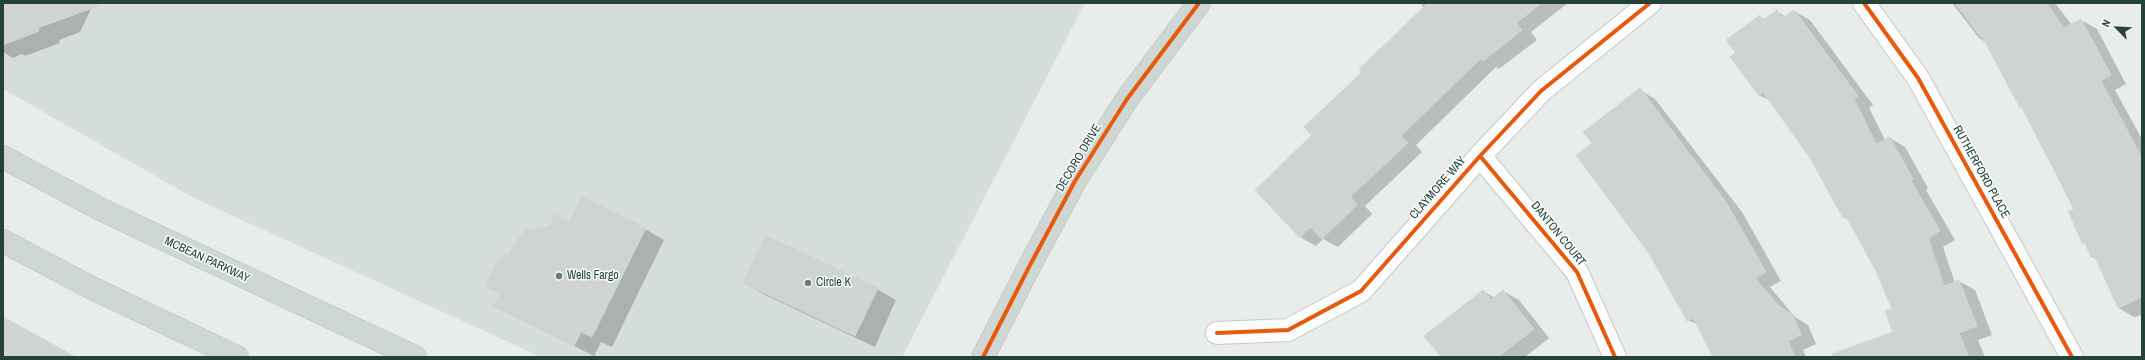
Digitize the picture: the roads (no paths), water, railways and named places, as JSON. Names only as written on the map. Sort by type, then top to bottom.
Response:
[{"type":"main road","name":"DECORO DRIVE","points":[[983,357],[1075,181],[1127,99],[1199,3]]},
{"type":"main road","name":"MCBEAN PARKWAY","points":[[3,157],[102,210],[415,357]]},
{"type":"main road","points":[[3,241],[90,287],[237,357]]},
{"type":"street","name":"CLAYMORE WAY","points":[[1217,333],[1288,330],[1361,291],[1480,156],[1541,91],[1650,3]]},
{"type":"street","name":"RUTHERFORD PLACE","points":[[1864,3],[1918,78],[2072,357]]},
{"type":"street","name":"DANTON COURT","points":[[1480,156],[1578,272],[1615,357]]},
{"type":"place","name":"Wells Fargo","points":[[559,276]]},
{"type":"place","name":"Circle K","points":[[808,283]]}]
